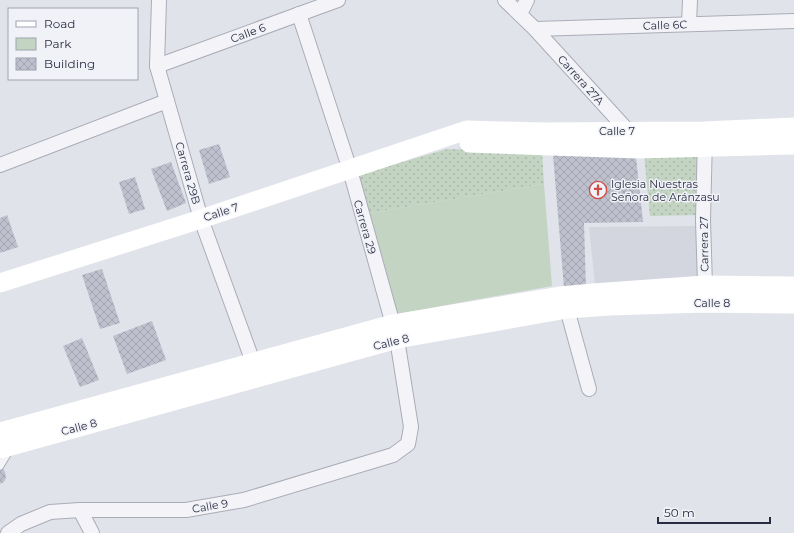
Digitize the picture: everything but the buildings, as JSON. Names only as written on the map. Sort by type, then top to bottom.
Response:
[{"type":"main road","name":"Calle 7","points":[[442,138],[471,143],[639,149],[794,127]]},
{"type":"main road","name":"Calle 7","points":[[0,283],[201,219],[467,130],[543,132],[628,131],[705,139],[794,145]]},
{"type":"main road","name":"Calle 8","points":[[4,442],[253,362],[567,296],[593,292],[705,285],[794,286]]},
{"type":"main road","name":"Calle 8","points":[[4,442],[395,332],[567,309],[609,306],[704,303],[794,304]]},
{"type":"street","name":"Carrera 29B","points":[[159,0],[157,66],[201,219],[253,362]]},
{"type":"street","name":"Calle 6","points":[[157,66],[338,0]]},
{"type":"street","name":"Carrera 27A","points":[[505,0],[536,29],[628,131],[639,149]]},
{"type":"street","points":[[520,14],[527,0]]},
{"type":"street","points":[[689,24],[690,0]]},
{"type":"street","name":"Carrera 29","points":[[299,14],[350,170],[395,332],[411,427],[408,444]]},
{"type":"street","name":"Calle 6C","points":[[536,29],[794,21]]},
{"type":"street","points":[[0,165],[168,101]]},
{"type":"street","name":"Carrera 27","points":[[705,139],[703,220],[705,285]]},
{"type":"street","points":[[567,309],[589,389]]},
{"type":"street","name":"Calle 9","points":[[8,533],[21,524],[50,512],[80,510],[186,510],[244,500],[393,455],[408,444]]},
{"type":"street","points":[[80,510],[92,533]]},
{"type":"lane","points":[[0,466],[4,442]]},
{"type":"shaded area","points":[[697,226],[698,280],[595,284],[589,227]]},
{"type":"green space","points":[[447,149],[542,151],[544,184],[370,213],[358,175]]},
{"type":"green space","points":[[700,152],[699,215],[650,216],[644,154]]},
{"type":"green space","points":[[544,184],[552,286],[397,314],[370,213]]},
{"type":"place","name":"Iglesia Nuestras Señora de Aránzasu","points":[[598,190]]}]
